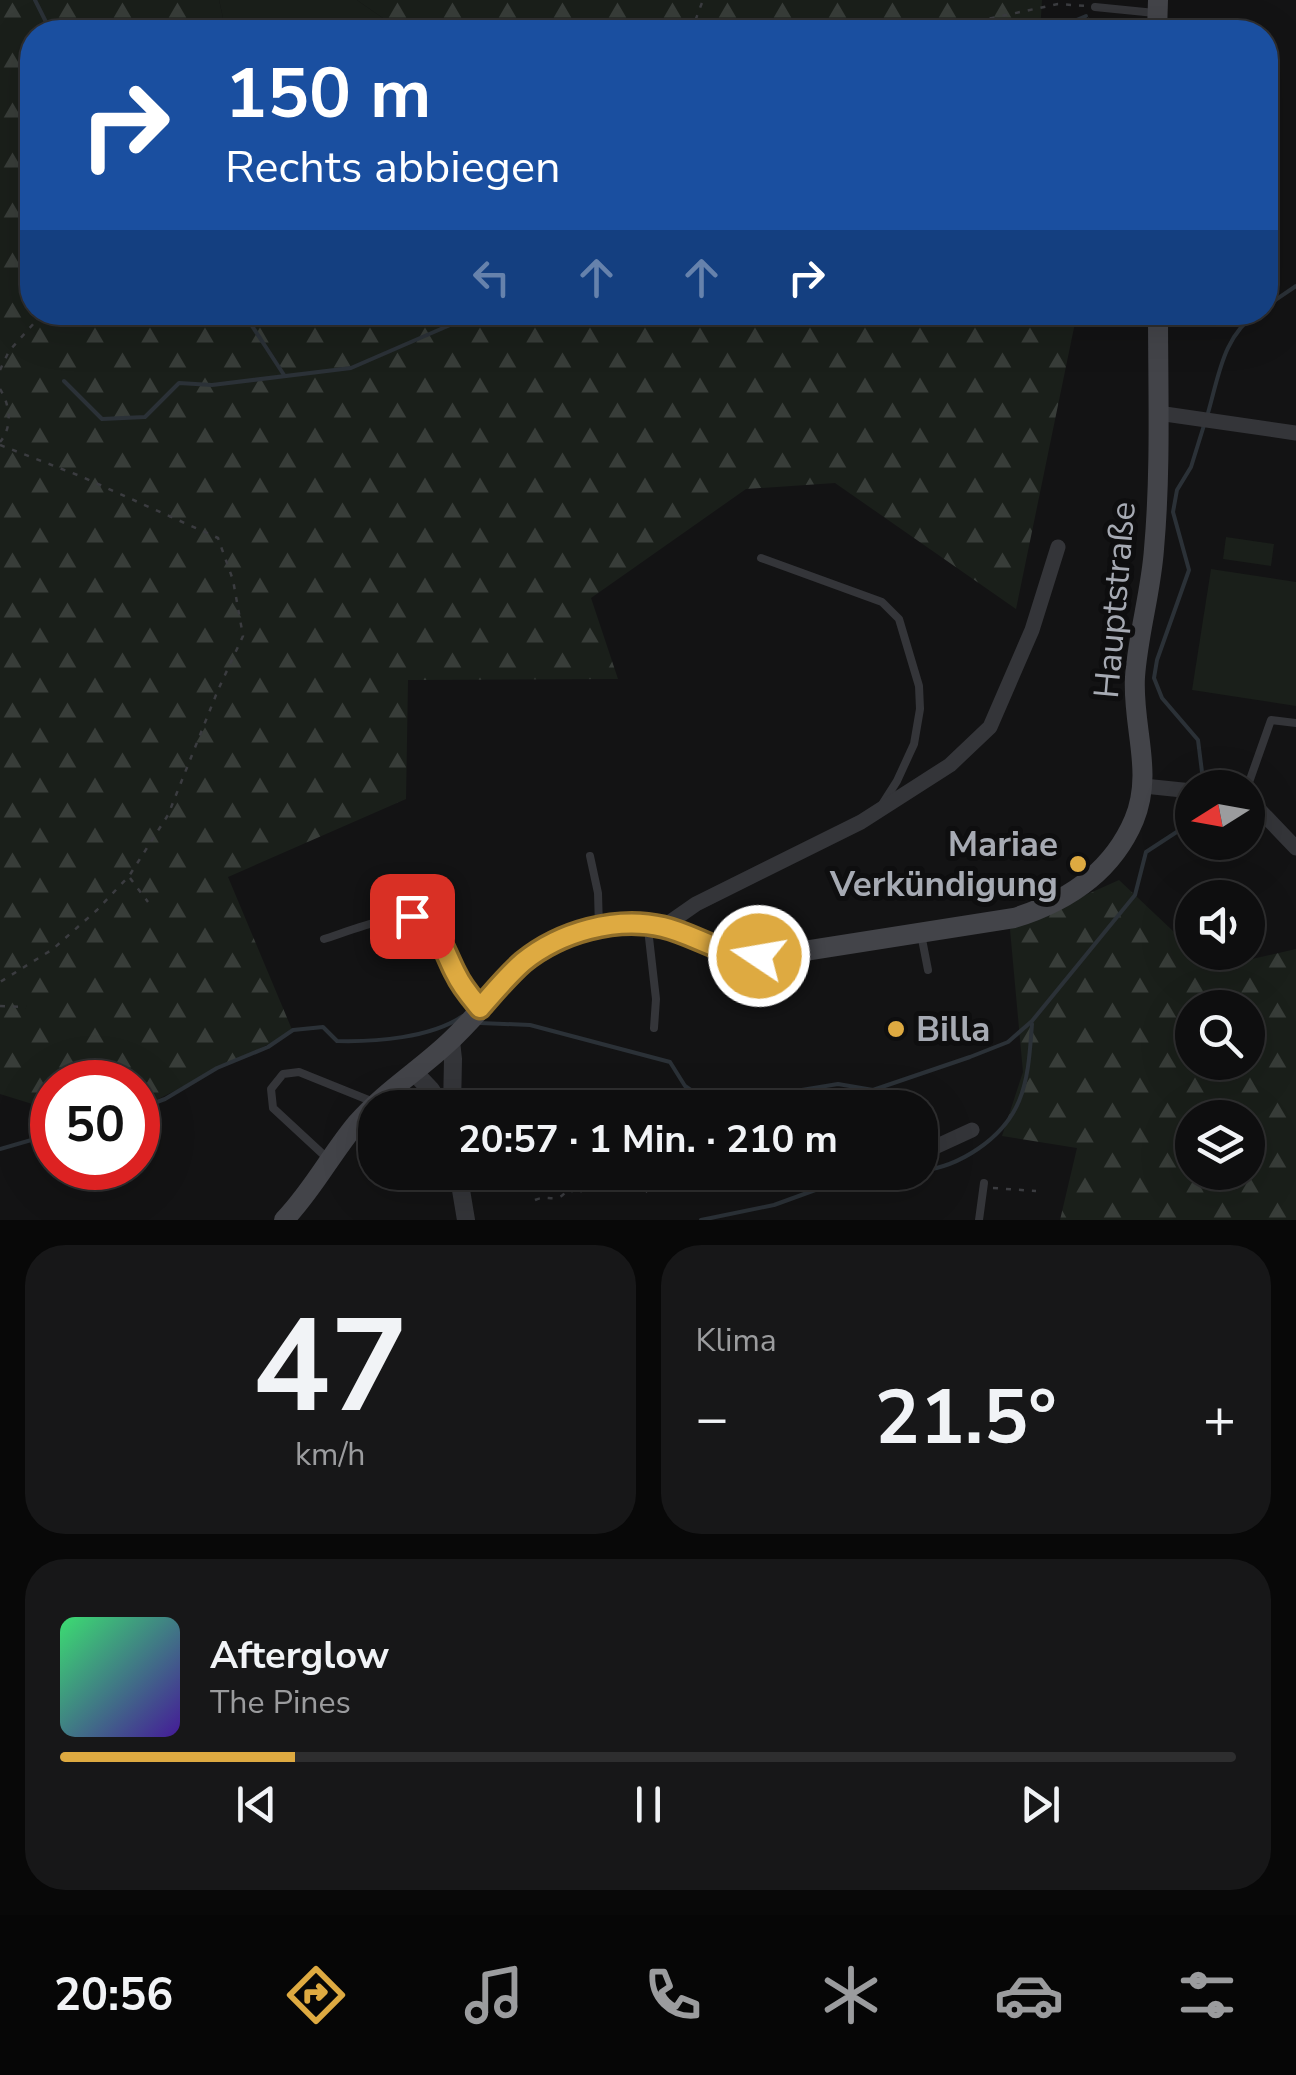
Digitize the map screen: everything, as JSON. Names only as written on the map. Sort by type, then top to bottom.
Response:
[{"type":"main road","name":"Hauptstraße","points":[[392,1090],[451,1041],[511,974],[533,955],[566,938],[599,928],[655,926],[714,948],[752,956],[779,955],[1014,918],[1074,891],[1097,873],[1118,849],[1135,818],[1144,786],[1134,684],[1155,537],[1158,325]]},
{"type":"main road","name":"Hauptstraße","points":[[284,1220],[358,1123]]},
{"type":"street","points":[[1158,412],[1296,432]]},
{"type":"street","points":[[655,926],[861,822],[950,765],[990,727],[1032,630],[1058,547]]},
{"type":"street","points":[[1144,786],[1175,789]]},
{"type":"street","points":[[1265,816],[1296,848]]},
{"type":"street","points":[[451,1041],[452,1090]]},
{"type":"street","points":[[414,1072],[431,1090]]},
{"type":"street","points":[[938,1146],[972,1130]]},
{"type":"street","points":[[461,1190],[466,1220]]},
{"type":"lane","points":[[1095,7],[1157,15]]},
{"type":"lane","points":[[761,558],[882,602],[899,620],[919,686],[920,709],[914,744],[878,811]]},
{"type":"lane","points":[[1253,770],[1271,720],[1296,723]]},
{"type":"lane","points":[[590,856],[598,893],[599,928]]},
{"type":"lane","points":[[324,939],[398,918],[422,919],[431,926],[474,1016]]},
{"type":"lane","points":[[654,1028],[655,926]]},
{"type":"lane","points":[[921,934],[928,970]]},
{"type":"lane","points":[[331,1161],[272,1108],[272,1089],[283,1074],[300,1072],[358,1096]]},
{"type":"lane","points":[[979,1220],[983,1185]]},
{"type":"path","points":[[983,20],[1058,4],[1095,7],[1085,20]]},
{"type":"path","points":[[0,370],[9,351],[32,325]]},
{"type":"path","points":[[0,389],[6,398],[10,421],[0,444],[218,538],[233,580],[244,636],[168,815],[129,876],[98,910],[52,949],[0,982]]},
{"type":"path","points":[[129,876],[148,902]]},
{"type":"path","points":[[0,1006],[26,1007]]},
{"type":"path","points":[[983,1185],[1036,1191]]},
{"type":"path","points":[[535,1200],[582,1190]]},
{"type":"path","points":[[646,1190],[650,1196]]},
{"type":"green space","points":[[0,0],[219,0],[223,20],[20,20],[20,325],[1075,325],[1016,609],[835,483],[746,489],[591,598],[618,679],[408,680],[406,799],[228,877],[293,1032],[160,1098],[160,1060],[30,1060],[30,1103],[0,1094]]},
{"type":"green space","points":[[219,0],[357,0],[386,20],[223,20]]},
{"type":"green space","points":[[357,0],[1042,0],[1041,20],[386,20]]},
{"type":"green space","points":[[1226,537],[1274,544],[1271,566],[1223,559]]},
{"type":"green space","points":[[1211,569],[1296,582],[1296,706],[1192,690]]},
{"type":"green space","points":[[1119,880],[1175,933],[1175,970],[1265,970],[1265,956],[1296,949],[1296,1220],[1060,1220],[1077,1148],[1002,1136],[1023,1072],[1010,929]]},
{"type":"waterway","points":[[35,0],[45,20]]},
{"type":"waterway","points":[[1076,20],[1086,16]]},
{"type":"waterway","points":[[1278,298],[1296,286]]},
{"type":"waterway","points":[[251,325],[284,375]]},
{"type":"waterway","points":[[64,381],[102,419],[145,417],[179,383],[212,385],[351,368],[450,325]]},
{"type":"waterway","points":[[1208,413],[1219,371],[1230,344],[1244,325]]},
{"type":"waterway","points":[[1202,770],[1198,740],[1162,698],[1154,678],[1189,570],[1173,512],[1177,490],[1191,467],[1205,422]]},
{"type":"waterway","points":[[480,1023],[530,1025],[670,1062],[685,1086],[701,1097],[747,1099],[838,1084],[873,1090],[1008,1042],[1032,1021],[1135,895],[1146,852],[1175,833]]},
{"type":"waterway","points":[[160,1101],[217,1068],[268,1047],[293,1030],[323,1027],[337,1041],[385,1039],[419,1034],[463,1016]]},
{"type":"waterway","points":[[938,1167],[978,1149],[1012,1115],[1022,1092],[1032,1024]]},
{"type":"waterway","points":[[0,1149],[30,1140]]},
{"type":"waterway","points":[[701,1220],[774,1205],[815,1190]]},
{"type":"place","name":"Mariae Verkündigung","points":[[1078,864]]},
{"type":"place","name":"Billa","points":[[896,1029]]},
{"type":"route","points":[[412,916],[431,926],[458,979],[480,1008],[522,963],[543,948],[599,928],[663,927],[714,948],[759,956]]}]
